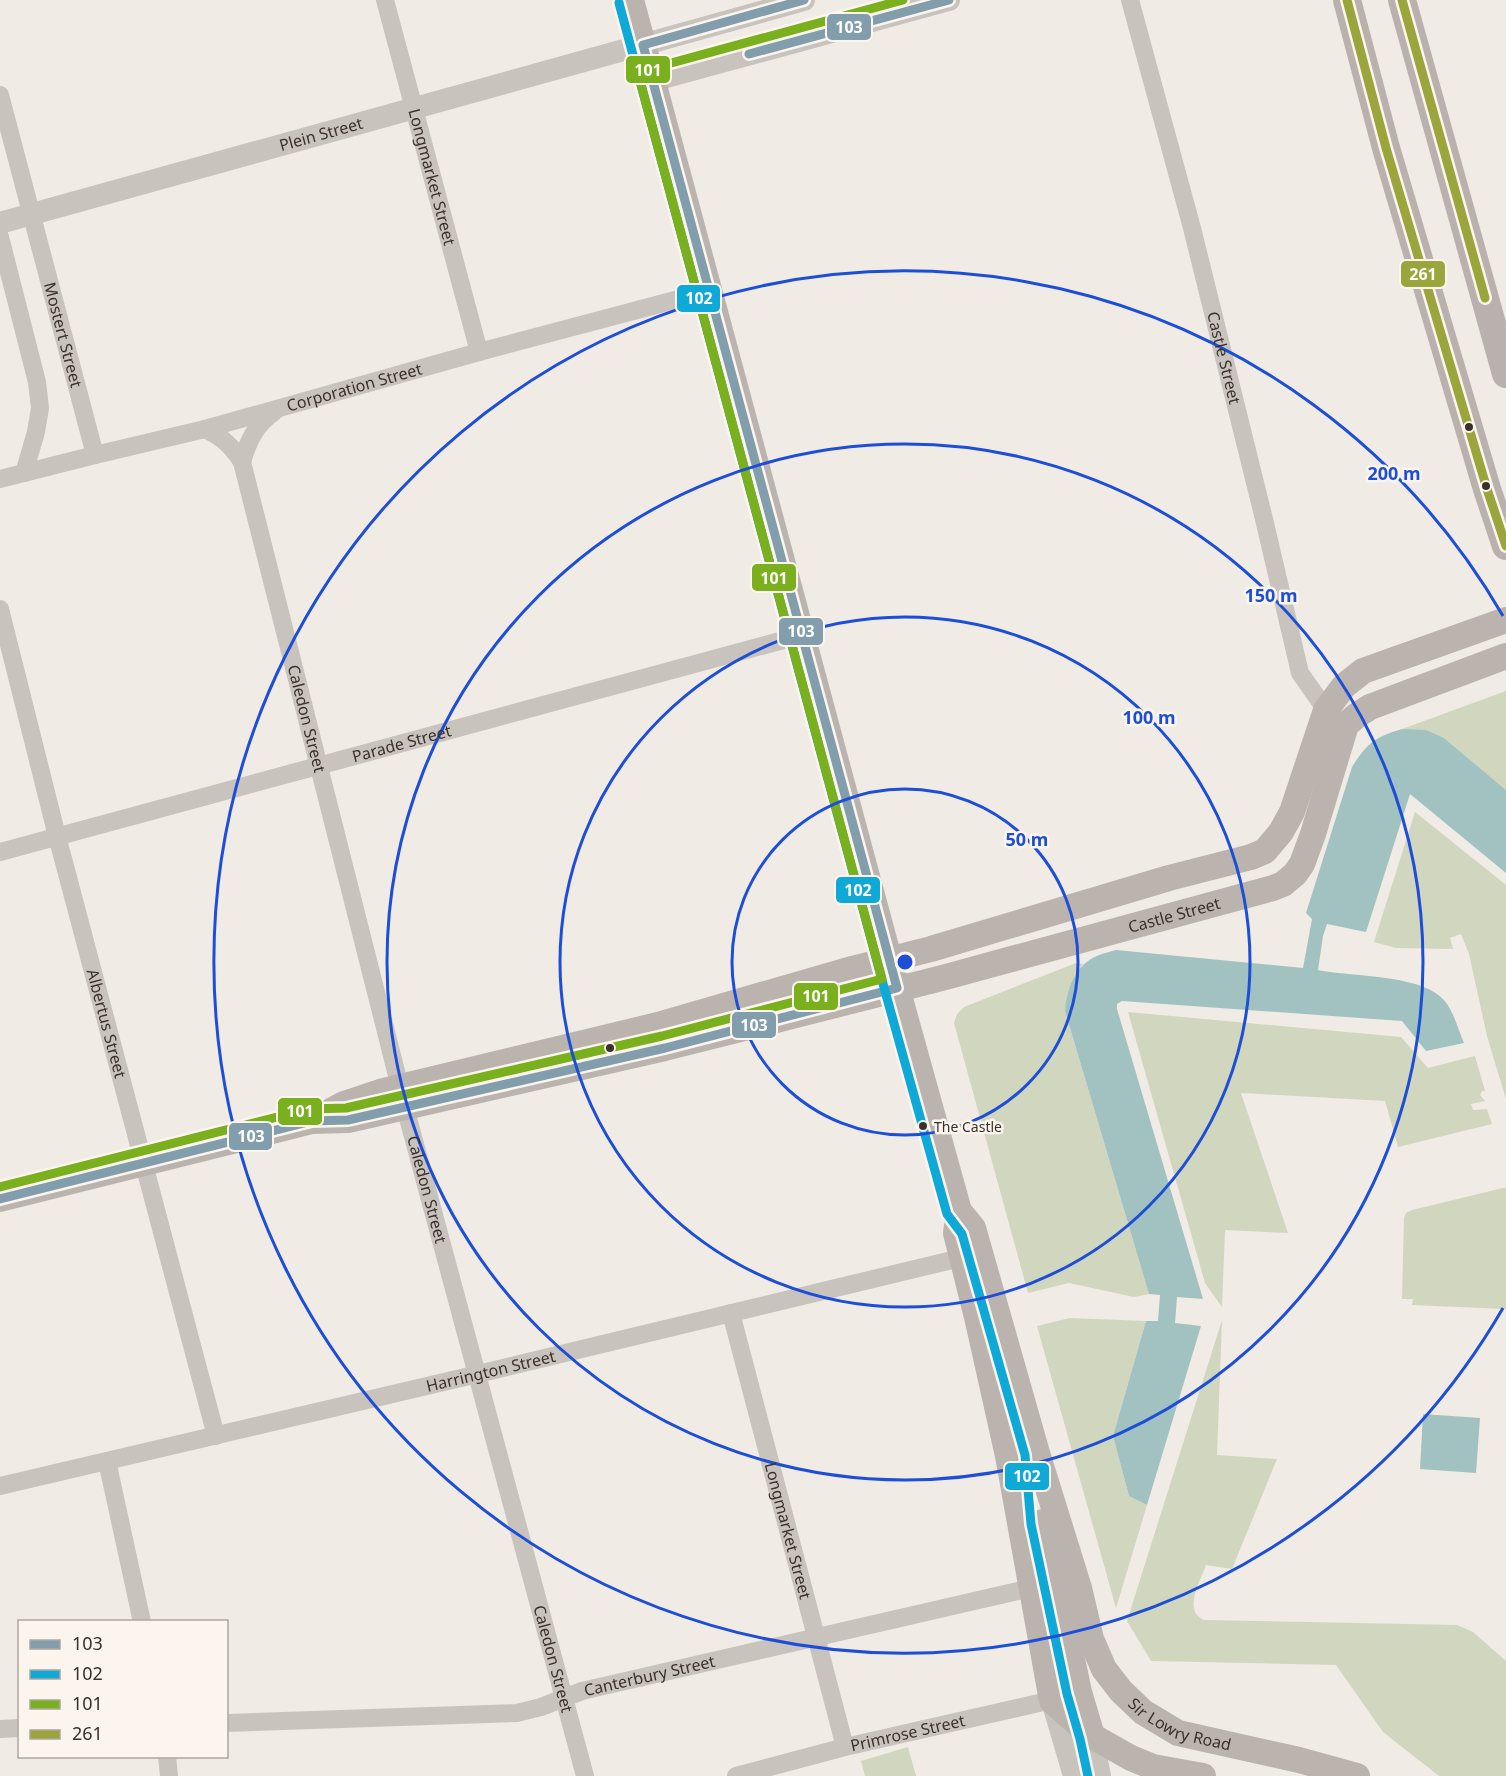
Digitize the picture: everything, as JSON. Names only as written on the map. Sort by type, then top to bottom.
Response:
[{"type":"main road","points":[[631,0],[959,1210],[956,1233],[971,1256],[1038,1453],[1043,1522],[1079,1692],[1092,1736]]},
{"type":"main road","points":[[1347,0],[1386,148],[1506,546]]},
{"type":"main road","points":[[1402,0],[1506,374]]},
{"type":"main road","name":"Castle Street","points":[[403,1097],[665,1048],[942,978],[1283,884],[1294,873],[1305,856],[1313,834],[1344,686],[1363,671],[1506,620]]},
{"type":"main road","points":[[1336,718],[1356,716],[1371,707],[1506,656]]},
{"type":"main road","name":"Castle Street","points":[[403,1097],[931,949],[1168,878],[1251,857],[1265,851],[1281,832],[1336,718]]},
{"type":"main road","points":[[0,1199],[312,1121],[348,1120],[403,1097]]},
{"type":"main road","points":[[971,1256],[977,1317],[1005,1445],[1052,1701],[1092,1736],[1112,1749],[1153,1767],[1203,1776]]},
{"type":"main road","name":"Sir Lowry Road","points":[[1038,1453],[1079,1588],[1091,1639],[1104,1669],[1121,1691],[1143,1712],[1178,1732],[1299,1768],[1357,1776]]},
{"type":"street","name":"Longmarket Street","points":[[385,0],[479,352]]},
{"type":"street","name":"Plein Street","points":[[0,223],[804,0]]},
{"type":"street","points":[[652,81],[948,0]]},
{"type":"street","name":"Castle Street","points":[[1130,0],[1192,228],[1300,673],[1336,718]]},
{"type":"street","name":"Mostert Street","points":[[0,95],[95,455]]},
{"type":"street","points":[[0,237],[37,382],[40,408],[36,432],[24,473]]},
{"type":"street","name":"Corporation Street","points":[[0,479],[205,429],[479,352],[709,291]]},
{"type":"street","points":[[242,462],[246,446],[254,431],[265,418],[279,408]]},
{"type":"street","name":"Caledon Street","points":[[205,429],[217,434],[226,442],[242,462],[403,1097],[585,1776]]},
{"type":"street","name":"Albertus Street","points":[[0,609],[57,836],[216,1436]]},
{"type":"street","name":"Parade Street","points":[[0,852],[802,635]]},
{"type":"street","name":"Harrington Street","points":[[0,1486],[971,1256]]},
{"type":"street","name":"Longmarket Street","points":[[731,1313],[845,1747]]},
{"type":"street","points":[[107,1461],[142,1620]]},
{"type":"street","name":"Canterbury Street","points":[[228,1723],[517,1713],[565,1699],[582,1691],[1031,1588]]},
{"type":"street","name":"Primrose Street","points":[[736,1776],[845,1747],[1052,1701],[1079,1692]]},
{"type":"street","points":[[1052,1701],[1074,1776]]},
{"type":"street","points":[[0,1729],[18,1728]]},
{"type":"street","points":[[1092,1736],[1100,1776]]},
{"type":"street","points":[[167,1758],[169,1776]]},
{"type":"green space","points":[[1506,691],[1506,790],[1444,738],[1402,729]]},
{"type":"green space","points":[[1415,812],[1506,885],[1506,1099],[1487,1036],[1469,954],[1461,934],[1450,938],[1453,949],[1396,948],[1374,942]]},
{"type":"green space","points":[[1076,963],[1083,964],[1071,986],[1065,1011],[1149,1294],[1134,1297],[1069,1283],[1028,1293],[954,1023],[957,1014],[964,1007]]},
{"type":"green space","points":[[1128,1012],[1401,1037],[1428,1068],[1475,1056],[1485,1091],[1482,1091],[1480,1095],[1485,1101],[1471,1104],[1473,1110],[1487,1109],[1492,1124],[1398,1147],[1385,1101],[1241,1093],[1288,1233],[1225,1230],[1222,1307],[1205,1283]]},
{"type":"green space","points":[[1506,1188],[1506,1309],[1412,1305],[1413,1299],[1402,1299],[1406,1213]]},
{"type":"green space","points":[[1070,1318],[1146,1321],[1113,1436],[1129,1496],[1147,1505],[1116,1608],[1037,1326]]},
{"type":"green space","points":[[1222,1320],[1217,1455],[1277,1459],[1232,1569],[1206,1565],[1197,1587],[1194,1610],[1204,1620],[1457,1625],[1473,1632],[1506,1661],[1506,1776],[1439,1776],[1383,1732],[1336,1665],[1151,1661],[1127,1621]]},
{"type":"green space","points":[[908,1747],[916,1776],[865,1776],[861,1761]]},
{"type":"water","points":[[1402,729],[1426,730],[1444,738],[1506,790],[1506,873],[1410,794],[1366,932],[1327,924],[1318,970],[1403,981],[1433,992],[1444,1000],[1453,1015],[1464,1043],[1426,1051],[1402,1021],[1122,1001],[1117,1004],[1203,1299],[1177,1297],[1175,1323],[1201,1326],[1147,1505],[1129,1496],[1113,1436],[1146,1321],[1158,1321],[1160,1295],[1149,1294],[1065,1011],[1070,986],[1083,965],[1089,960],[1116,950],[1303,968],[1312,919],[1306,913],[1352,767],[1362,752],[1373,742]]},
{"type":"water","points":[[1423,1414],[1480,1418],[1476,1473],[1420,1469]]},
{"type":"transit line","name":"103","points":[[0,1199],[312,1121],[348,1120],[665,1048],[897,988],[643,45],[804,0]]},
{"type":"transit line","name":"101","points":[[0,1187],[309,1109],[346,1108],[662,1036],[882,979],[640,81],[642,74],[649,69],[903,0]]},
{"type":"transit line","name":"103","points":[[749,54],[949,0]]},
{"type":"transit line","name":"261","points":[[1347,0],[1386,148],[1506,546]]},
{"type":"transit line","name":"261","points":[[1402,0],[1485,298]]},
{"type":"transit line","name":"102","points":[[619,3],[947,1214],[962,1234],[1025,1455],[1031,1524],[1067,1694],[1088,1776]]},
{"type":"place","name":"The Castle","points":[[923,1126]]}]
